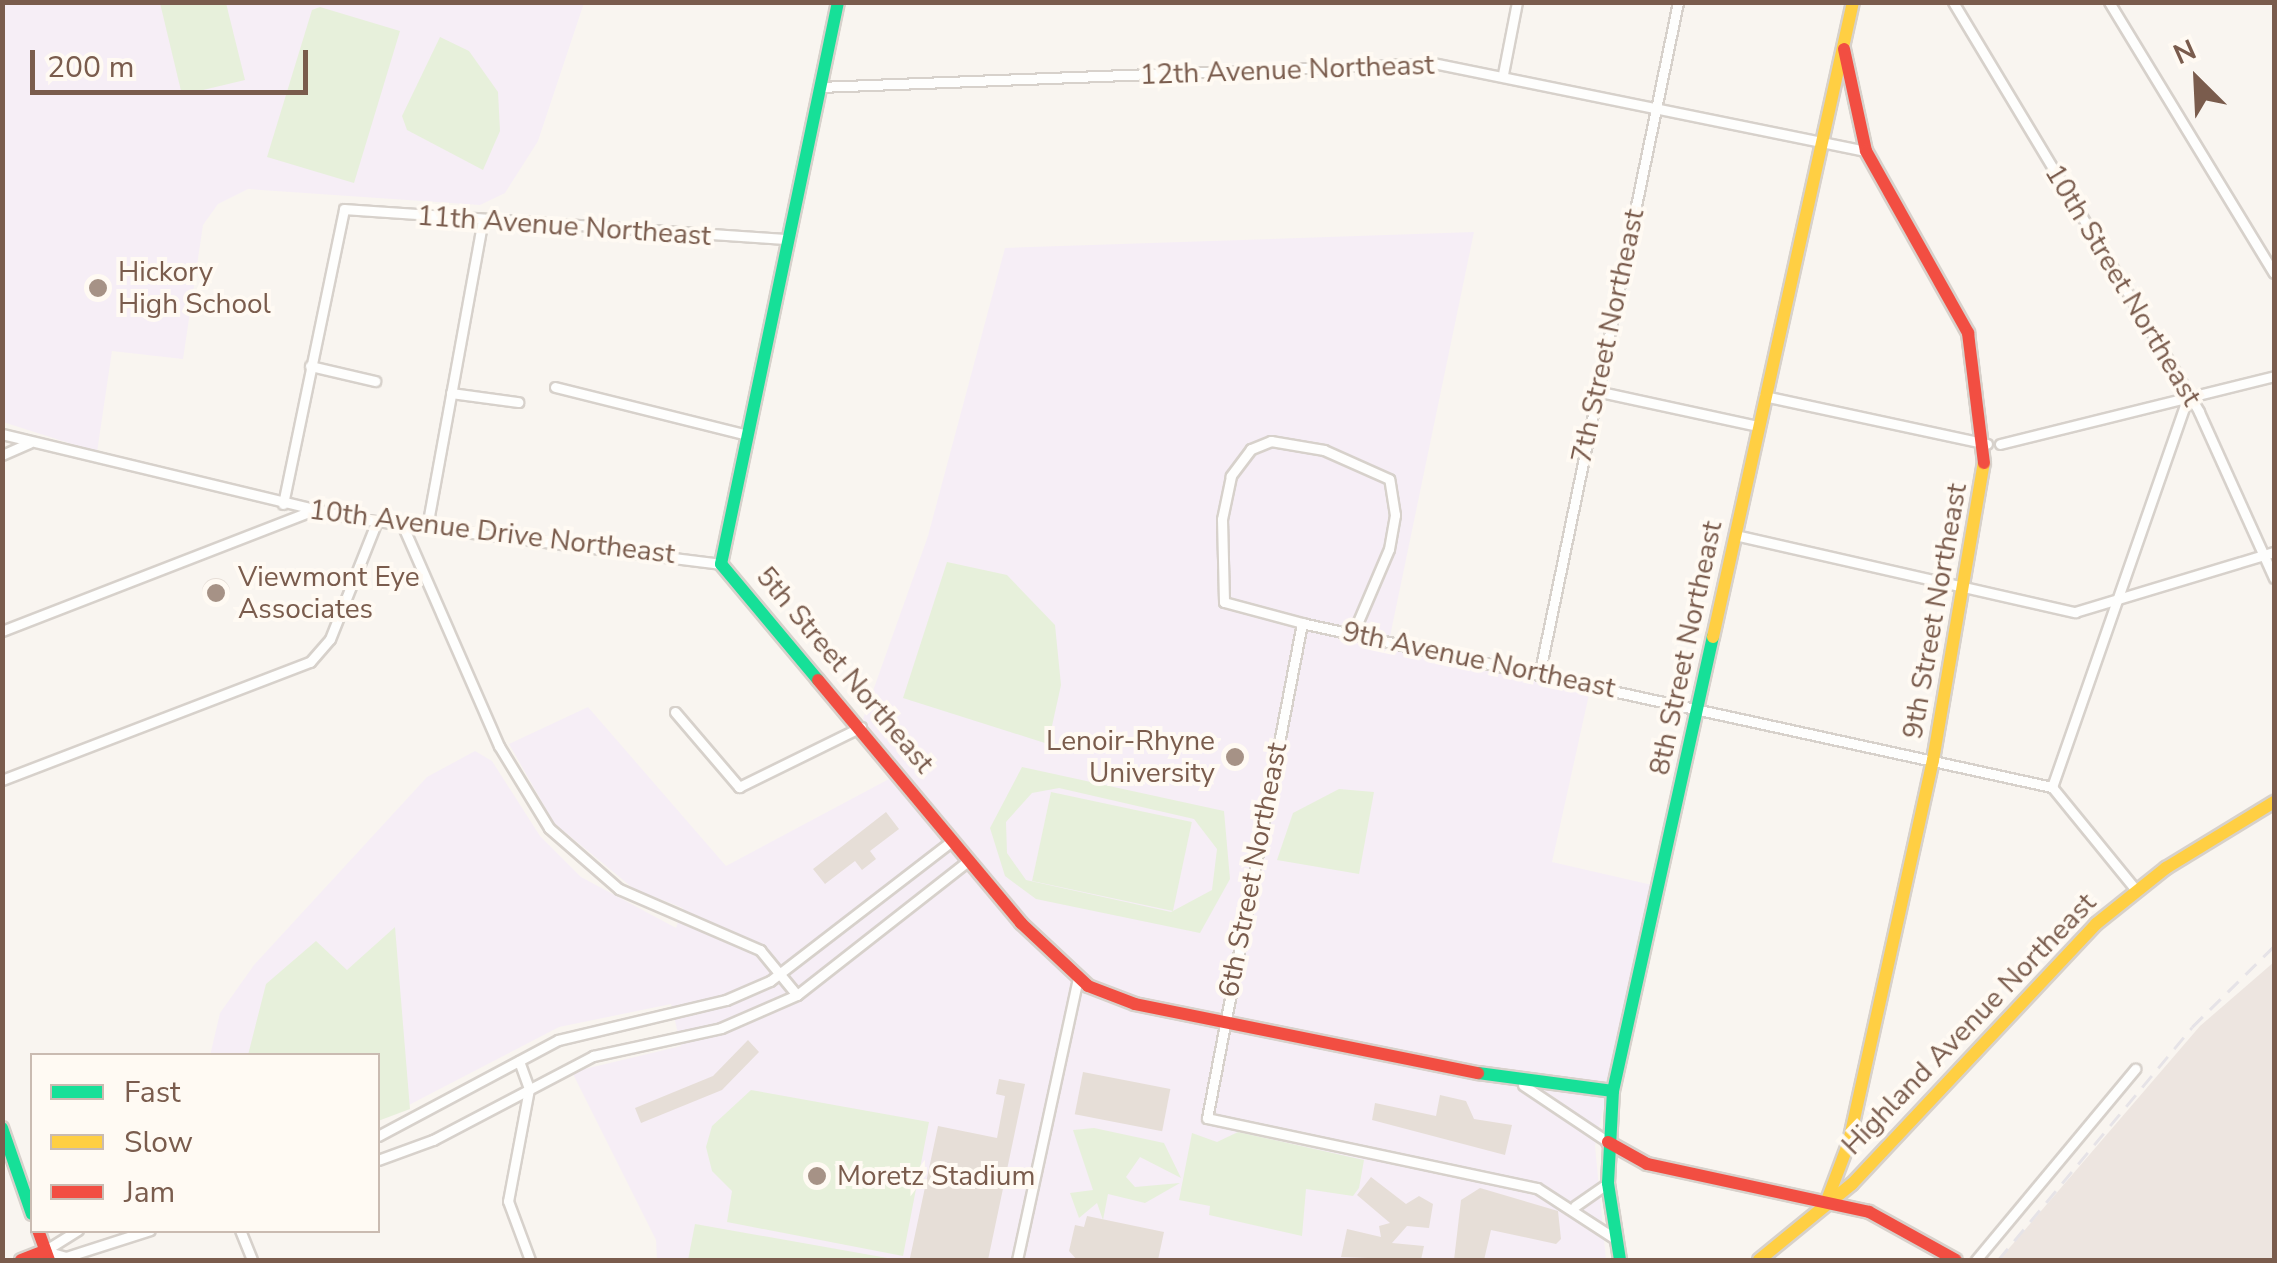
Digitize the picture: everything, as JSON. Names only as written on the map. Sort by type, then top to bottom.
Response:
[{"type":"main road","name":"5th Street Northeast","points":[[838,2],[721,564],[861,728],[968,862],[1078,980]]},
{"type":"main road","name":"8th Street Northeast","points":[[1620,1260],[1608,1183],[1612,1091],[1818,142],[1853,2]]},
{"type":"main road","name":"9th Street Northeast","points":[[1826,1203],[1849,1142],[1933,760],[1994,444],[1963,320],[1866,151],[1844,50]]},
{"type":"main road","name":"Highland Avenue Northeast","points":[[1759,1260],[1826,1203],[2136,890],[2274,802]]},
{"type":"main road","points":[[1078,980],[1123,1000],[1224,1022],[1502,1078],[1612,1091]]},
{"type":"main road","points":[[2,1128],[30,1208]]},
{"type":"main road","points":[[1608,1142],[1647,1164],[1893,1221],[1956,1260]]},
{"type":"main road","points":[[22,1260],[47,1256]]},
{"type":"street","points":[[1504,74],[1517,2]]},
{"type":"street","name":"7th Street Northeast","points":[[1540,671],[1678,2]]},
{"type":"street","name":"10th Street Northeast","points":[[1953,2],[2189,394],[2269,554],[2274,578]]},
{"type":"street","points":[[2109,2],[2274,273]]},
{"type":"street","name":"12th Avenue Northeast","points":[[819,87],[1418,64],[1504,74],[1866,151]]},
{"type":"street","name":"11th Avenue Northeast","points":[[310,366],[343,214],[788,239]]},
{"type":"street","points":[[427,527],[482,223]]},
{"type":"street","points":[[283,504],[310,366],[376,381]]},
{"type":"street","points":[[1764,396],[1994,444],[2274,376]]},
{"type":"street","points":[[555,387],[748,435]]},
{"type":"street","points":[[1596,392],[1758,426]]},
{"type":"street","points":[[452,393],[518,402]]},
{"type":"street","points":[[2136,890],[2064,792],[2052,788],[2110,607],[2189,394]]},
{"type":"street","name":"10th Avenue Drive Northeast","points":[[2,434],[311,511],[721,564]]},
{"type":"street","points":[[1302,623],[1224,602],[1218,564],[1231,476],[1251,450],[1270,441],[1361,461],[1389,479],[1395,515],[1389,549],[1354,631]]},
{"type":"street","points":[[2,454],[30,443]]},
{"type":"street","points":[[2,632],[311,511]]},
{"type":"street","points":[[2,780],[310,662],[330,640],[377,521]]},
{"type":"street","points":[[402,524],[499,746],[549,828],[619,889],[749,944],[784,974],[797,995]]},
{"type":"street","points":[[1735,535],[2076,612],[2110,607],[2269,554]]},
{"type":"street","name":"9th Avenue Northeast","points":[[1302,623],[1540,671],[2052,788]]},
{"type":"street","name":"6th Street Northeast","points":[[1302,623],[1207,1118],[1537,1188],[1575,1206]]},
{"type":"street","points":[[674,712],[738,787],[861,728]]},
{"type":"street","points":[[380,1135],[558,1040],[726,1000],[784,974],[952,841]]},
{"type":"street","points":[[380,1159],[592,1056],[707,1032],[797,995],[968,862]]},
{"type":"street","points":[[1017,1260],[1078,980]]},
{"type":"street","points":[[519,1061],[529,1089],[507,1189],[530,1260]]},
{"type":"street","points":[[1976,1260],[2135,1070]]},
{"type":"street","points":[[1502,1078],[1554,1101],[1608,1142]]},
{"type":"street","points":[[1608,1183],[1575,1206],[1614,1238]]},
{"type":"street","points":[[47,1256],[74,1233]]},
{"type":"street","points":[[47,1256],[66,1257],[141,1233]]},
{"type":"street","points":[[241,1233],[252,1260]]},
{"type":"shaded area","name":"Hickory High School","points":[[2,3],[584,3],[538,141],[505,193],[480,205],[248,189],[218,204],[203,225],[183,359],[112,351],[97,452],[3,422]]},
{"type":"shaded area","name":"Lenoir-Rhyne University","points":[[1474,232],[1388,646],[1590,690],[1552,862],[1652,885],[1595,1146],[1606,1260],[657,1260],[656,1240],[572,1072],[681,1046],[671,1004],[559,1027],[380,1120],[380,1053],[211,1053],[220,1013],[254,965],[427,777],[475,751],[492,761],[540,836],[581,877],[676,928],[683,908],[634,889],[554,823],[509,744],[588,707],[726,866],[904,771],[863,719],[928,536],[1005,248]]},
{"type":"shaded area","points":[[2274,962],[2274,1260],[1999,1260],[2200,1026]]},
{"type":"green space","points":[[160,3],[226,3],[245,80],[182,95]]},
{"type":"green space","points":[[320,7],[400,31],[354,183],[267,157],[312,10]]},
{"type":"green space","points":[[440,37],[469,51],[498,92],[500,131],[483,170],[407,130],[402,116]]},
{"type":"green space","points":[[947,562],[1007,575],[1055,625],[1061,685],[1048,744],[903,698]]},
{"type":"green space","points":[[1022,767],[1224,811],[1230,879],[1200,933],[1036,899],[1005,876],[990,828]],"holes":[[[1059,788],[1194,819],[1217,849],[1212,890],[1171,912],[1026,880],[1007,853],[1006,822],[1032,793]]]},
{"type":"green space","points":[[1339,789],[1374,792],[1359,874],[1277,860],[1293,813]]},
{"type":"green space","points":[[1051,792],[1192,822],[1173,911],[1032,881]]},
{"type":"green space","points":[[395,927],[410,1109],[380,1120],[380,1053],[249,1053],[266,984],[316,941],[347,970]]},
{"type":"green space","name":"Moretz Stadium","points":[[751,1090],[929,1122],[903,1256],[727,1222],[732,1191],[712,1171],[706,1147],[712,1126]]},
{"type":"green space","points":[[1094,1128],[1164,1143],[1181,1178],[1140,1157],[1126,1177],[1135,1187],[1180,1183],[1145,1203],[1108,1194],[1103,1220],[1097,1203],[1079,1218],[1070,1193],[1093,1190],[1073,1130]]},
{"type":"green space","points":[[1238,1132],[1364,1160],[1359,1188],[1353,1196],[1306,1189],[1302,1236],[1209,1215],[1210,1206],[1179,1200],[1192,1133],[1217,1142]]},
{"type":"green space","points":[[695,1224],[893,1259],[688,1260]]},
{"type":"building","name":"Viewmont Eye Associates","points":[[216,578],[226,582],[230,592],[226,602],[216,606],[206,602],[202,592],[206,582]]},
{"type":"building","points":[[886,812],[899,829],[870,851],[876,859],[862,870],[855,861],[825,884],[813,869]]},
{"type":"building","points":[[748,1040],[759,1052],[722,1090],[641,1123],[635,1108],[713,1076]]},
{"type":"building","points":[[1083,1072],[1170,1089],[1162,1131],[1075,1114]]},
{"type":"building","points":[[999,1079],[1025,1084],[988,1260],[910,1258],[938,1126],[997,1138],[1005,1096],[996,1094]]},
{"type":"building","points":[[1440,1095],[1466,1101],[1474,1119],[1512,1125],[1505,1155],[1372,1120],[1375,1103],[1436,1116]]},
{"type":"building","points":[[1371,1177],[1406,1204],[1419,1196],[1433,1204],[1429,1228],[1407,1226],[1392,1243],[1424,1246],[1421,1260],[1341,1257],[1347,1229],[1381,1237],[1379,1226],[1390,1223],[1357,1195]]},
{"type":"building","points":[[1480,1188],[1558,1211],[1561,1239],[1556,1244],[1491,1230],[1484,1260],[1454,1260],[1461,1200]]},
{"type":"building","points":[[1087,1216],[1164,1232],[1158,1260],[1077,1260],[1069,1251],[1075,1225],[1084,1227]]},
{"type":"railway","points":[[1998,1260],[2192,1027],[2274,946]]},
{"type":"traffic: fast","points":[[818,680],[721,564],[838,2]]},
{"type":"traffic: fast","points":[[1620,1260],[1608,1183],[1613,1091],[1713,637]]},
{"type":"traffic: fast","points":[[1478,1073],[1613,1091]]},
{"type":"traffic: fast","points":[[2,1128],[30,1208]]},
{"type":"traffic: slow","points":[[1713,637],[1853,2]]},
{"type":"traffic: slow","points":[[1826,1203],[1849,1142],[1933,760],[1984,463]]},
{"type":"traffic: slow","points":[[1759,1260],[1852,1184],[2096,924],[2166,868],[2274,802]]},
{"type":"traffic: jam","points":[[1844,49],[1866,151],[1968,333],[1984,463]]},
{"type":"traffic: jam","points":[[818,680],[1021,923],[1088,986],[1135,1004],[1478,1073]]},
{"type":"traffic: jam","points":[[1608,1142],[1647,1164],[1869,1212],[1956,1260]]},
{"type":"traffic: jam","points":[[39,1233],[49,1260]]},
{"type":"traffic: jam","points":[[21,1260],[45,1251]]},
{"type":"place","name":"Hickory High School","points":[[98,288]]},
{"type":"place","name":"Viewmont Eye Associates","points":[[216,593]]},
{"type":"place","name":"Lenoir-Rhyne University","points":[[1235,757]]},
{"type":"place","name":"Moretz Stadium","points":[[817,1176]]}]
